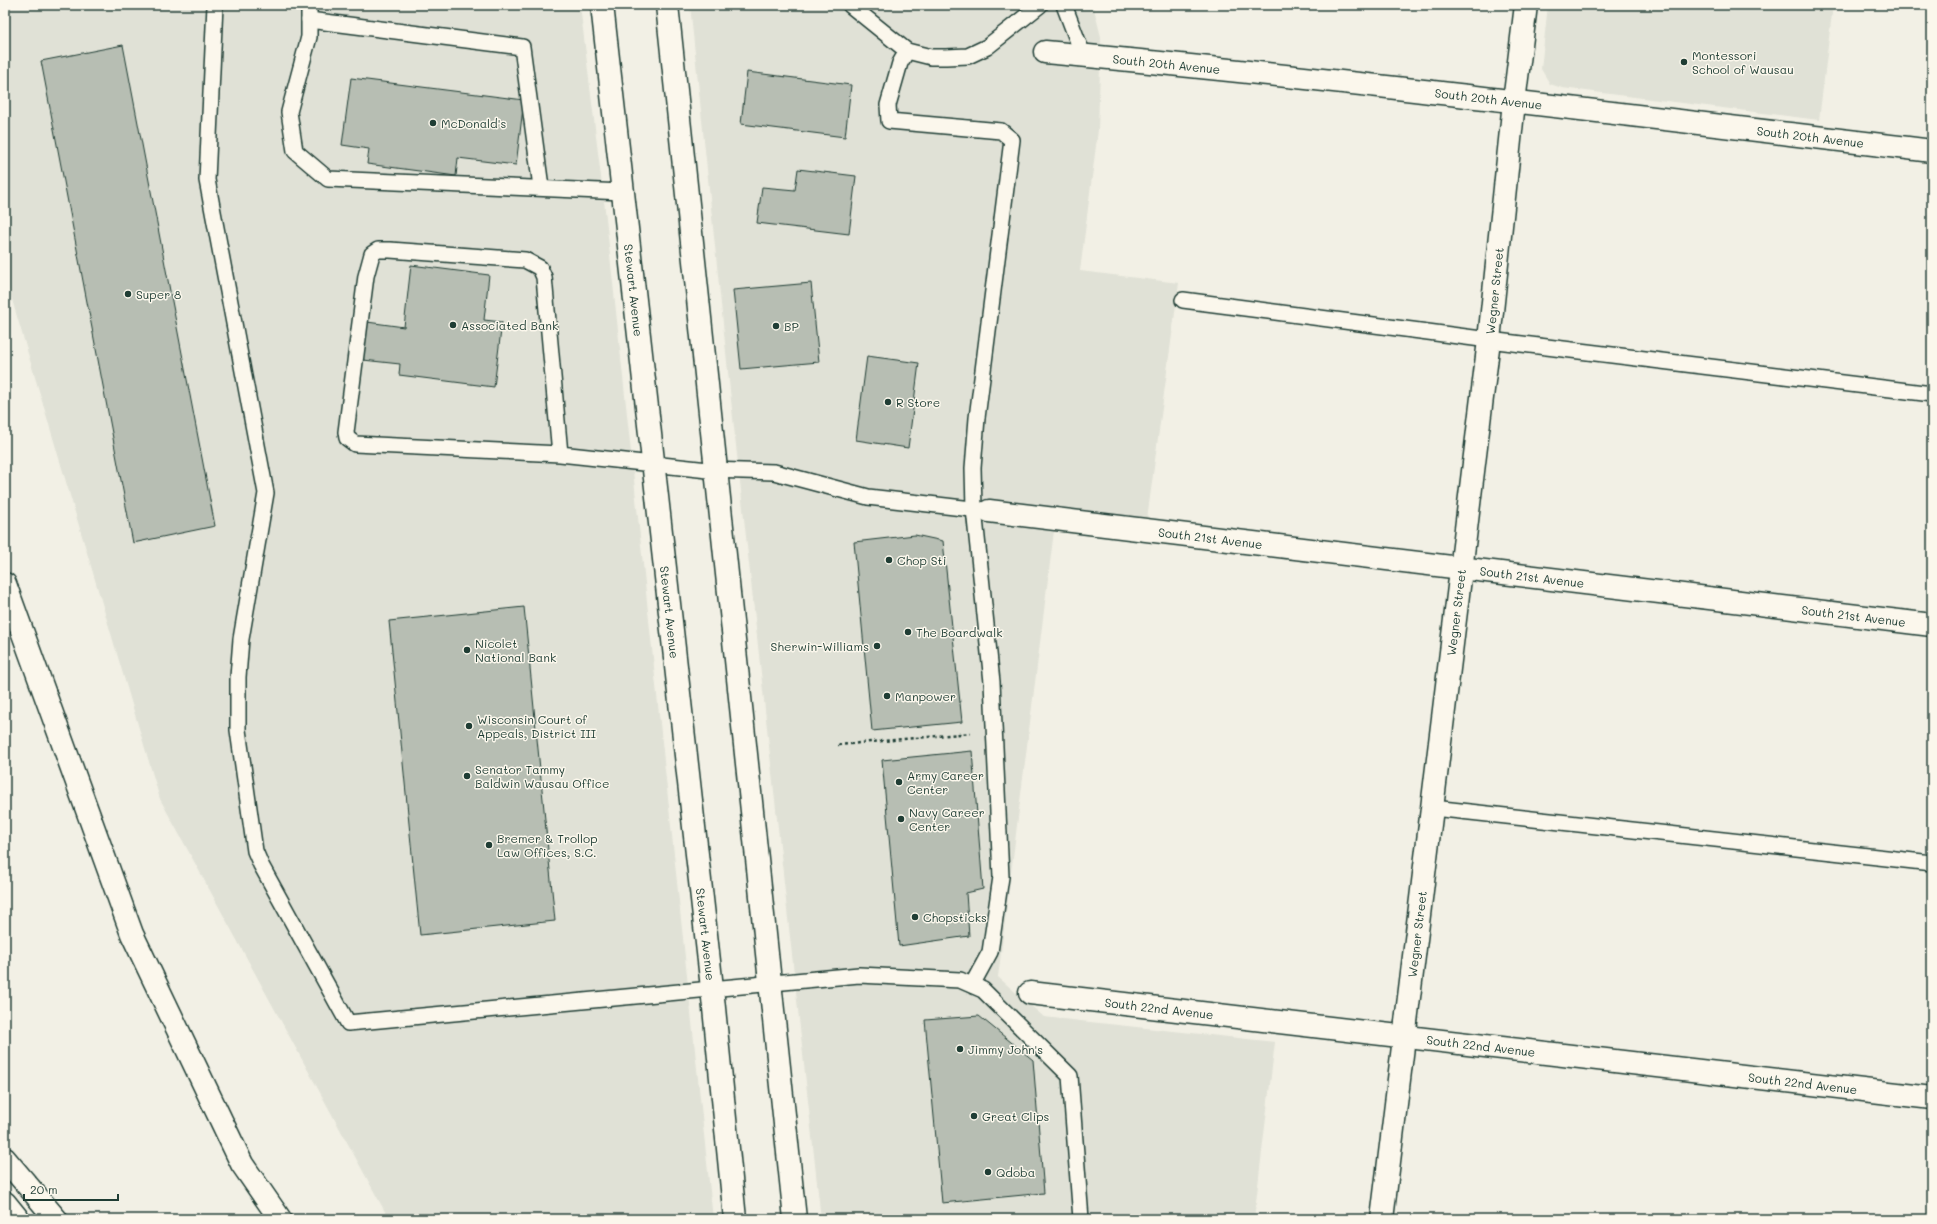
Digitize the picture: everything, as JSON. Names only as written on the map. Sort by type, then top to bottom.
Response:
[{"type":"main road","name":"Stewart Avenue","points":[[602,5],[712,988],[735,1219]]},
{"type":"main road","points":[[667,5],[795,1219]]},
{"type":"main road","name":"Wegner Street","points":[[1382,1219],[1406,1038],[1489,340],[1514,102],[1526,5]]},
{"type":"main road","name":"South 20th Avenue","points":[[1045,52],[1514,102],[1932,152]]},
{"type":"main road","name":"South 21st Avenue","points":[[981,510],[1932,625]]},
{"type":"main road","points":[[5,584],[132,934],[242,1164],[280,1219]]},
{"type":"main road","name":"South 22nd Avenue","points":[[1030,993],[1406,1038],[1932,1098]]},
{"type":"main road","points":[[5,1159],[56,1219]]},
{"type":"main road","points":[[5,1203],[18,1219]]},
{"type":"lane","points":[[215,5],[207,180],[209,201],[266,493],[241,639],[238,677],[238,730],[255,851],[261,866],[348,1023],[859,975],[960,980],[983,990],[1070,1076],[1081,1219]]},
{"type":"lane","points":[[309,5],[309,37],[289,112],[295,152],[328,179],[541,187],[623,192]]},
{"type":"lane","points":[[850,5],[907,51],[931,57],[968,56],[987,47],[1040,5]]},
{"type":"lane","points":[[1064,5],[1083,55]]},
{"type":"lane","points":[[309,20],[522,47],[541,187]]},
{"type":"lane","points":[[907,51],[900,63],[888,105],[889,121],[1001,131],[1012,140],[977,418],[973,468],[981,510],[992,682],[1001,877],[990,952],[972,985]]},
{"type":"lane","points":[[560,454],[544,277],[540,268],[525,260],[390,250],[378,250],[372,254],[366,276],[346,432],[350,442],[355,444],[560,454],[716,470],[774,472],[868,497],[981,510]]},
{"type":"lane","points":[[1183,300],[1489,340],[1932,394]]},
{"type":"lane","points":[[1433,808],[1932,863]]},
{"type":"path","points":[[838,744],[994,731]]},
{"type":"shaded area","points":[[5,5],[580,5],[606,218],[713,1219],[389,1219],[160,799],[5,276]]},
{"type":"shaded area","points":[[690,5],[1093,5],[1101,37],[1098,130],[1080,271],[1179,283],[1147,519],[1057,507],[998,977],[1044,1017],[1275,1042],[1254,1219],[821,1219],[730,391]]},
{"type":"shaded area","name":"Montessori School of Wausau","points":[[1548,5],[1833,5],[1819,120],[1562,88],[1550,84],[1541,69]]},
{"type":"building","points":[[974,5],[1004,5],[1004,8]]},
{"type":"building","name":"Super 8","points":[[123,45],[215,526],[133,543],[41,61]]},
{"type":"building","points":[[747,72],[851,85],[845,137],[741,124]]},
{"type":"building","name":"McDonald's","points":[[351,78],[524,100],[516,165],[458,158],[456,176],[367,164],[369,149],[342,145]]},
{"type":"building","points":[[798,169],[856,176],[849,234],[757,223],[762,187],[795,190]]},
{"type":"building","name":"Associated Bank","points":[[411,265],[489,275],[484,320],[502,322],[494,387],[399,375],[400,364],[363,360],[367,322],[404,327]]},
{"type":"building","name":"BP","points":[[811,283],[819,362],[741,369],[733,290]]},
{"type":"building","name":"R Store","points":[[867,356],[919,363],[908,448],[856,440]]},
{"type":"building","name":"The Boardwalk","points":[[915,535],[943,541],[962,722],[872,731],[854,542]]},
{"type":"building","points":[[524,607],[555,921],[420,935],[389,621]]},
{"type":"building","points":[[972,751],[983,889],[966,893],[969,936],[899,946],[882,760]]},
{"type":"building","points":[[979,1016],[1033,1060],[1044,1193],[942,1203],[925,1020]]},
{"type":"place","name":"Montessori School of Wausau","points":[[1684,62]]},
{"type":"place","name":"McDonald's","points":[[433,123]]},
{"type":"place","name":"Super 8","points":[[128,294]]},
{"type":"place","name":"Associated Bank","points":[[453,325]]},
{"type":"place","name":"BP","points":[[776,326]]},
{"type":"place","name":"R Store","points":[[888,402]]},
{"type":"place","name":"Chop Sti","points":[[889,560]]},
{"type":"place","name":"The Boardwalk","points":[[908,632]]},
{"type":"place","name":"Sherwin-Williams","points":[[877,646]]},
{"type":"place","name":"Nicolet National Bank","points":[[467,650]]},
{"type":"place","name":"Manpower","points":[[887,696]]},
{"type":"place","name":"Wisconsin Court of Appeals, District III","points":[[469,726]]},
{"type":"place","name":"Senator Tammy Baldwin Wausau Office","points":[[467,776]]},
{"type":"place","name":"Army Career Center","points":[[899,782]]},
{"type":"place","name":"Navy Career Center","points":[[901,819]]},
{"type":"place","name":"Bremer & Trollop Law Offices, S.C.","points":[[489,845]]},
{"type":"place","name":"Chopsticks","points":[[915,917]]},
{"type":"place","name":"Jimmy John's","points":[[960,1049]]},
{"type":"place","name":"Great Clips","points":[[974,1116]]},
{"type":"place","name":"Qdoba","points":[[988,1172]]}]
